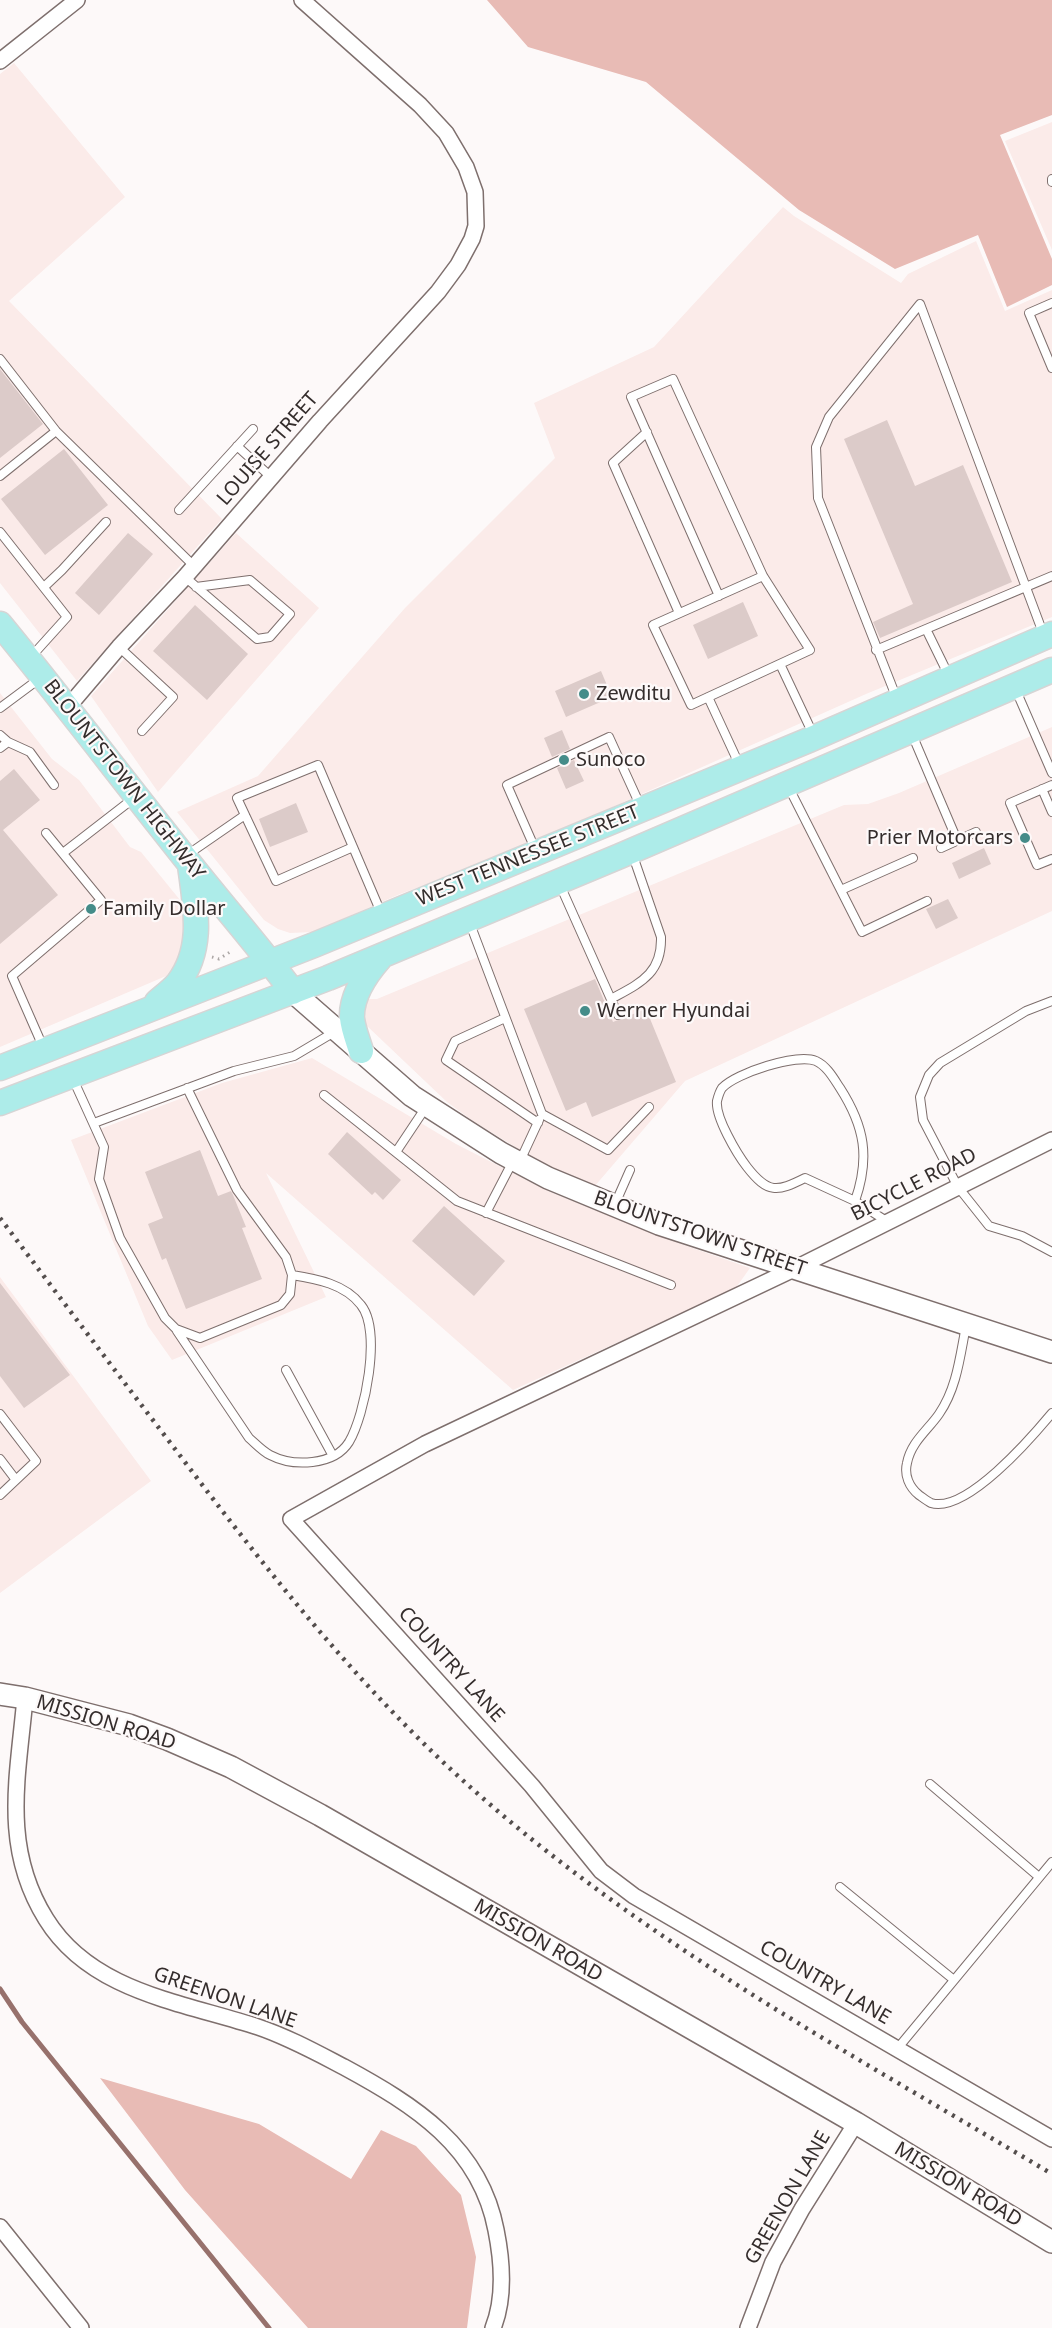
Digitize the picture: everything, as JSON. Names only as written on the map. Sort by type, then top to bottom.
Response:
[{"type":"main road","name":"BLOUNTSTOWN HIGHWAY","points":[[0,624],[293,992]]},
{"type":"main road","name":"WEST TENNESSEE STREET","points":[[0,1068],[271,963],[814,738],[1048,636]]},
{"type":"main road","name":"WEST TENNESSEE STREET","points":[[0,1103],[293,992],[558,882],[1052,670]]},
{"type":"main road","points":[[898,702],[911,731]]},
{"type":"main road","points":[[146,1011],[177,985],[188,968],[193,953],[197,922],[187,861]]},
{"type":"main road","points":[[361,1051],[352,1017],[355,1000],[361,981],[385,954]]},
{"type":"main road","name":"BLOUNTSTOWN STREET","points":[[293,992],[412,1096],[516,1161],[548,1178],[659,1224],[1052,1352]]},
{"type":"main road","name":"MISSION ROAD","points":[[0,1694],[25,1698],[129,1725],[231,1767],[340,1827],[856,2123],[1052,2242]]},
{"type":"street","points":[[0,61],[76,0]]},
{"type":"street","name":"LOUISE STREET","points":[[68,707],[119,647],[192,577],[271,477],[438,292],[458,265],[472,239],[476,226],[475,192],[466,167],[446,133],[420,105],[302,0]]},
{"type":"street","name":"BICYCLE ROAD","points":[[796,1269],[958,1187],[1050,1144]]},
{"type":"street","name":"COUNTRY LANE","points":[[796,1269],[425,1444],[291,1519],[532,1786],[601,1871],[634,1896],[1052,2139]]},
{"type":"street","name":"GREENON LANE","points":[[25,1698],[16,1794],[16,1821],[20,1862],[30,1891],[46,1920],[63,1942],[79,1957],[110,1978],[140,1992],[261,2028],[315,2052],[385,2089],[433,2124],[465,2157],[482,2184],[493,2214],[500,2249],[501,2292],[493,2328]]},
{"type":"street","name":"GREENON LANE","points":[[748,2328],[773,2262],[802,2209],[856,2123]]},
{"type":"street","points":[[0,2227],[81,2328]]},
{"type":"lane","points":[[1052,303],[1029,313],[1052,368]]},
{"type":"lane","points":[[898,702],[818,498],[816,447],[829,417],[920,304],[1025,587],[1048,636]]},
{"type":"lane","points":[[0,359],[56,431],[192,577],[257,639],[270,637],[290,614],[250,580],[192,577]]},
{"type":"lane","points":[[719,596],[631,397],[673,379],[764,576],[810,650],[691,705],[653,625],[679,614],[764,576]]},
{"type":"lane","points":[[179,510],[252,429]]},
{"type":"lane","points":[[0,476],[56,431]]},
{"type":"lane","points":[[647,432],[613,463],[679,614]]},
{"type":"lane","points":[[237,446],[271,477]]},
{"type":"lane","points":[[44,587],[106,522]]},
{"type":"lane","points":[[0,708],[36,668],[67,617],[2,538]]},
{"type":"lane","points":[[876,650],[1052,576]]},
{"type":"lane","points":[[926,629],[951,678]]},
{"type":"lane","points":[[119,647],[173,697],[142,731]]},
{"type":"lane","points":[[780,664],[814,738]]},
{"type":"lane","points":[[1014,687],[1052,773]]},
{"type":"lane","points":[[708,697],[741,768]]},
{"type":"lane","points":[[911,731],[957,840]]},
{"type":"lane","points":[[0,735],[8,742],[30,752],[54,785]]},
{"type":"lane","points":[[537,853],[507,784],[609,737],[642,809]]},
{"type":"lane","points":[[0,748],[8,742]]},
{"type":"lane","points":[[352,847],[276,881],[237,798],[318,765],[382,916]]},
{"type":"lane","points":[[787,784],[862,932],[927,901]]},
{"type":"lane","points":[[1052,785],[1010,803],[1037,865],[1052,859]]},
{"type":"lane","points":[[1042,789],[1052,812]]},
{"type":"lane","points":[[63,853],[137,795]]},
{"type":"lane","points":[[187,861],[245,815]]},
{"type":"lane","points":[[941,848],[976,832]]},
{"type":"lane","points":[[45,1050],[12,976],[101,900],[46,833]]},
{"type":"lane","points":[[611,999],[646,978],[654,968],[662,948],[661,937],[631,851]]},
{"type":"lane","points":[[841,890],[913,858]]},
{"type":"lane","points":[[558,882],[618,1015]]},
{"type":"lane","points":[[468,919],[543,1114],[608,1150],[649,1107]]},
{"type":"lane","points":[[1052,1001],[1026,1011],[956,1053],[928,1075],[920,1096],[923,1120],[958,1187],[989,1226],[1022,1236],[1052,1251]]},
{"type":"lane","points":[[506,1018],[455,1041],[446,1060],[538,1124]]},
{"type":"lane","points":[[94,1123],[234,1071],[294,1056],[337,1030]]},
{"type":"lane","points":[[855,1201],[864,1177],[862,1134],[848,1100],[831,1074],[818,1062],[806,1058],[770,1065],[734,1079],[721,1089],[717,1102],[720,1118],[741,1158],[753,1174],[769,1188],[783,1189],[805,1178],[855,1201],[888,1222]]},
{"type":"lane","points":[[71,1076],[104,1147],[99,1179],[120,1238],[165,1318],[176,1329],[249,1438],[272,1456],[322,1462],[341,1451],[349,1441],[362,1405],[369,1376],[370,1327],[367,1313],[360,1303],[345,1290],[320,1280],[292,1275]]},
{"type":"lane","points":[[176,1329],[200,1338],[282,1305],[290,1294],[292,1275],[286,1257],[237,1190],[186,1088]]},
{"type":"lane","points":[[324,1095],[457,1201],[671,1285]]},
{"type":"lane","points":[[396,1152],[427,1106]]},
{"type":"lane","points":[[486,1213],[543,1114]]},
{"type":"lane","points":[[614,1206],[630,1170]]},
{"type":"lane","points":[[967,1323],[954,1386],[940,1413],[916,1441],[907,1462],[906,1474],[911,1488],[931,1503],[945,1502],[965,1495],[987,1481],[1033,1436],[1052,1413]]},
{"type":"lane","points":[[286,1370],[333,1455]]},
{"type":"lane","points":[[0,1414],[36,1461],[0,1495]]},
{"type":"lane","points":[[0,1458],[16,1480]]},
{"type":"lane","points":[[930,1784],[1039,1877]]},
{"type":"lane","points":[[897,2049],[1052,1862]]},
{"type":"lane","points":[[840,1887],[954,1980]]},
{"type":"path","points":[[205,955],[219,959],[235,948]]},
{"type":"shaded area","points":[[487,0],[1052,0],[1052,115],[1000,135],[1052,259],[1052,285],[1007,307],[978,235],[895,269],[799,210],[646,82],[528,47]]},
{"type":"shaded area","points":[[14,63],[125,197],[9,301],[222,519],[77,681],[0,583],[0,74]]},
{"type":"shaded area","points":[[1052,122],[1052,250],[1005,141]]},
{"type":"shaded area","points":[[783,207],[901,283],[908,274],[976,241],[1005,311],[1052,290],[1052,617],[866,694],[496,859],[400,894],[313,932],[290,933],[264,920],[177,812],[258,776],[405,608],[555,458],[534,403],[654,347]]},
{"type":"shaded area","points":[[236,533],[319,608],[158,792],[91,696]]},
{"type":"shaded area","name":"Family Dollar","points":[[0,693],[52,759],[79,780],[130,847],[141,852],[180,900],[185,919],[184,940],[179,960],[166,976],[0,1047]]},
{"type":"shaded area","points":[[1052,727],[1052,911],[685,1081],[594,1187],[538,1161],[473,1121],[447,1102],[366,1025],[365,999],[377,999],[844,805],[868,804],[899,793]]},
{"type":"shaded area","points":[[312,1058],[456,1144],[550,1192],[681,1244],[750,1268],[735,1289],[513,1390],[266,1173],[326,1297],[172,1360],[148,1326],[71,1140],[222,1083]]},
{"type":"shaded area","points":[[0,1277],[151,1481],[0,1593]]},
{"type":"shaded area","points":[[100,2078],[259,2124],[351,2179],[381,2130],[416,2146],[461,2195],[476,2257],[467,2328],[308,2328],[185,2190]]},
{"type":"building","points":[[0,369],[43,424],[0,458]]},
{"type":"building","points":[[887,420],[915,486],[963,465],[1012,582],[880,638],[873,622],[913,604],[844,439]]},
{"type":"building","points":[[64,449],[108,505],[45,555],[1,499]]},
{"type":"building","points":[[128,533],[153,554],[99,615],[75,593]]},
{"type":"building","points":[[743,602],[758,636],[708,659],[693,625]]},
{"type":"building","points":[[195,605],[248,654],[207,700],[153,651]]},
{"type":"building","name":"Zewditu","points":[[601,671],[612,697],[566,717],[555,691]]},
{"type":"building","points":[[562,730],[570,749],[552,757],[544,738]]},
{"type":"building","points":[[574,760],[584,781],[566,789],[557,768]]},
{"type":"building","points":[[14,769],[40,800],[3,830],[58,895],[0,944],[0,781]]},
{"type":"building","points":[[296,803],[308,832],[270,847],[259,819]]},
{"type":"building","points":[[984,848],[991,864],[959,879],[952,863]]},
{"type":"building","points":[[948,899],[958,918],[936,929],[926,909]]},
{"type":"building","points":[[595,979],[613,1022],[646,1009],[676,1082],[592,1117],[586,1102],[566,1111],[524,1009]]},
{"type":"building","points":[[347,1132],[401,1180],[383,1200],[375,1192],[372,1195],[328,1154]]},
{"type":"building","points":[[200,1150],[218,1196],[231,1191],[233,1195],[246,1227],[242,1228],[262,1279],[186,1309],[166,1258],[162,1260],[148,1224],[163,1218],[145,1172]]},
{"type":"building","points":[[444,1206],[505,1261],[474,1296],[412,1241]]},
{"type":"building","points":[[0,1283],[70,1375],[24,1408],[0,1376]]},
{"type":"waterway","points":[[0,1989],[22,2022],[269,2328]]},
{"type":"railway","points":[[0,1218],[208,1492],[309,1619],[381,1700],[458,1776],[596,1889],[670,1941],[821,2037],[1052,2174]]},
{"type":"place","name":"Zewditu","points":[[584,694]]},
{"type":"place","name":"Sunoco","points":[[564,760]]},
{"type":"place","name":"Prier Motorcars","points":[[1025,838]]},
{"type":"place","name":"Family Dollar","points":[[91,909]]},
{"type":"place","name":"Werner Hyundai","points":[[585,1011]]}]
